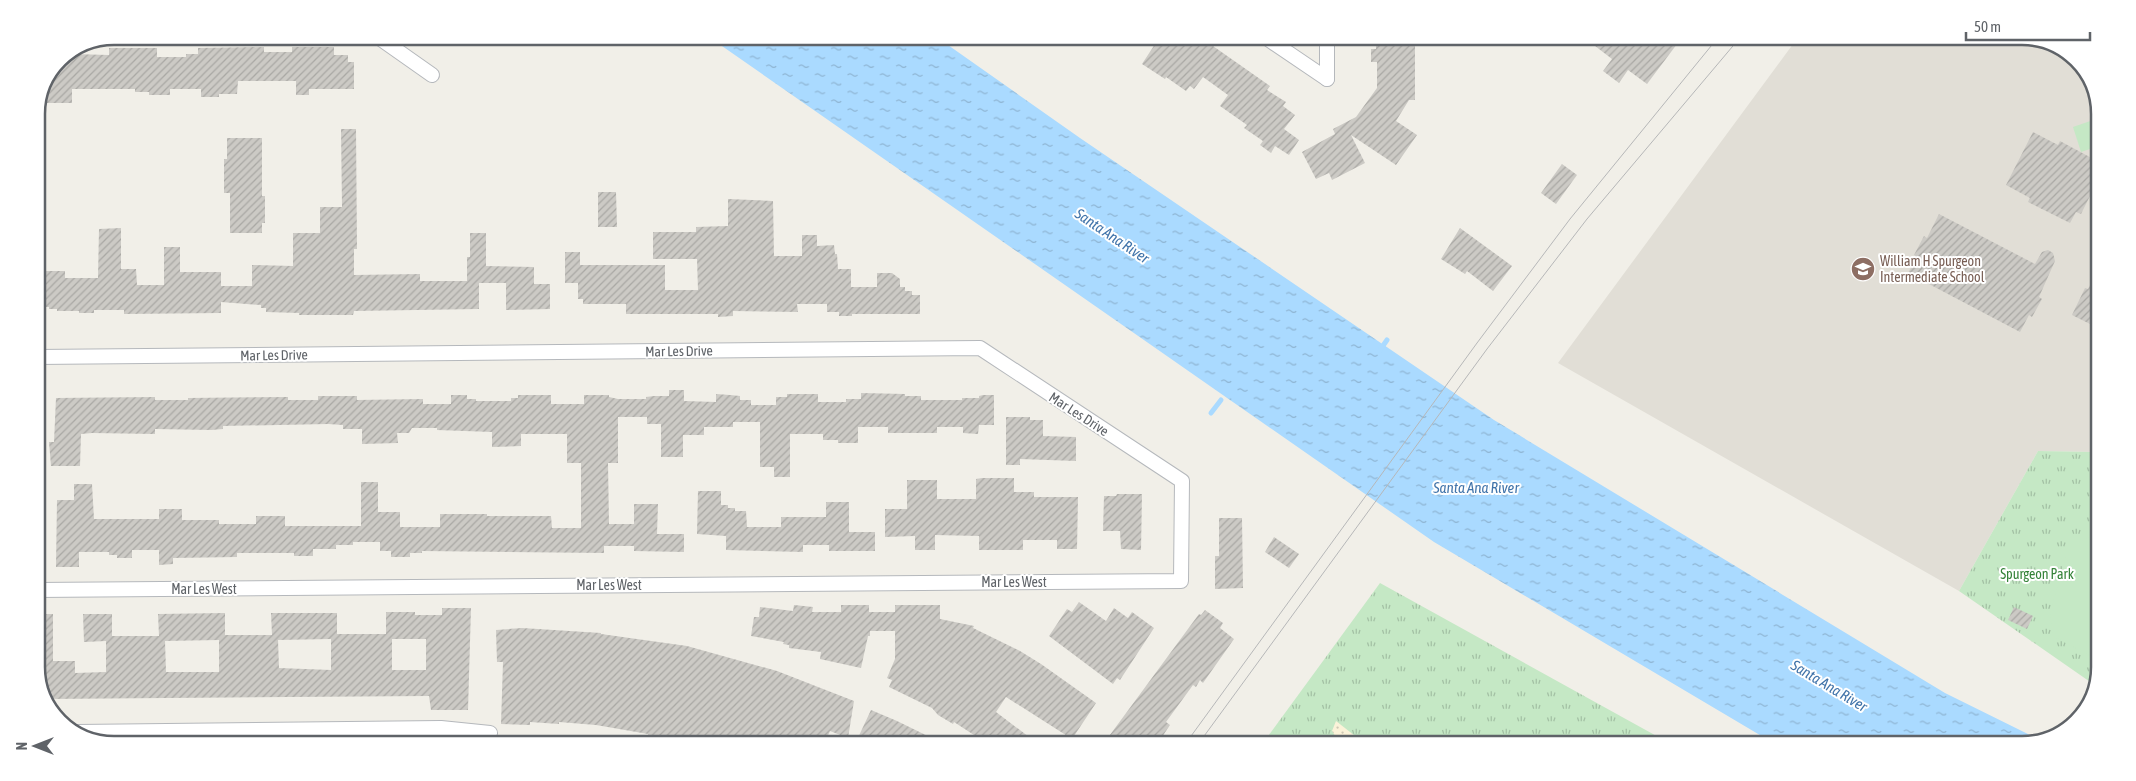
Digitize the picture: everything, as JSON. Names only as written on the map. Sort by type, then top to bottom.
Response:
[{"type":"street","points":[[389,45],[432,75]]},
{"type":"street","points":[[1277,45],[1328,79],[1327,45]]},
{"type":"street","name":"Mar Les Drive","points":[[45,357],[980,348],[1182,481],[1181,581]]},
{"type":"street","name":"Mar Les West","points":[[45,590],[1181,581]]},
{"type":"street","points":[[93,732],[302,736],[441,728],[490,733]]},
{"type":"shaded area","name":"William H Spurgeon Intermediate School","points":[[1792,45],[2031,46],[2052,52],[2060,57],[2077,72],[2082,80],[2089,96],[2091,110],[2091,452],[2038,451],[1959,591],[1558,363]]},
{"type":"green space","points":[[2091,121],[2091,149],[2081,152],[2073,127]]},
{"type":"green space","name":"Spurgeon Park","points":[[2038,451],[2091,452],[2090,681],[1959,591]]},
{"type":"green space","points":[[2091,536],[2091,656],[2053,636],[2050,613],[2066,556],[2080,541]]},
{"type":"green space","points":[[1380,583],[1657,736],[1268,736]]},
{"type":"sand","points":[[1336,721],[1355,736],[1335,736],[1332,731]]},
{"type":"water","name":"Santa Ana River","points":[[720,45],[948,45],[1080,138],[1494,420],[1945,693],[2030,735],[1761,736],[1434,542]]},
{"type":"building","points":[[1154,45],[1212,45],[1270,86],[1267,90],[1286,102],[1283,106],[1295,115],[1284,129],[1299,140],[1289,155],[1275,146],[1271,153],[1260,145],[1263,141],[1244,128],[1247,125],[1220,106],[1228,95],[1203,77],[1194,89],[1190,86],[1186,91],[1142,64]]},
{"type":"building","points":[[1376,45],[1415,45],[1415,100],[1409,100],[1396,121],[1417,135],[1396,165],[1351,135],[1365,163],[1332,180],[1329,173],[1316,179],[1302,152],[1335,134],[1333,129],[1356,117],[1377,88],[1377,62],[1371,62],[1371,49],[1376,49]]},
{"type":"building","points":[[1594,45],[1676,45],[1647,84],[1628,70],[1619,83],[1603,71],[1612,59]]},
{"type":"building","points":[[264,47],[264,52],[292,52],[292,47],[334,47],[334,55],[348,55],[348,62],[354,62],[354,89],[309,89],[309,95],[296,95],[296,81],[238,81],[237,94],[219,94],[219,97],[201,97],[201,89],[170,89],[170,95],[149,95],[149,92],[135,92],[135,89],[72,89],[72,103],[46,103],[50,88],[57,76],[65,65],[81,54],[109,55],[109,48],[157,48],[157,57],[186,57],[186,54],[198,54],[198,48]]},
{"type":"building","points":[[341,129],[356,129],[357,249],[354,249],[354,275],[420,274],[420,281],[467,281],[470,233],[486,233],[486,266],[534,267],[534,284],[550,284],[550,309],[506,310],[506,283],[479,283],[479,309],[354,311],[353,315],[299,315],[299,313],[266,312],[266,308],[261,308],[261,305],[221,302],[221,313],[124,314],[124,310],[94,310],[94,313],[79,313],[79,311],[57,311],[57,309],[45,307],[45,271],[65,271],[65,278],[98,278],[99,229],[121,228],[121,269],[136,269],[137,285],[164,285],[164,247],[180,247],[180,272],[221,272],[221,286],[252,286],[252,265],[293,266],[293,233],[320,233],[320,207],[342,207]]},
{"type":"building","points":[[2033,132],[2058,145],[2060,141],[2091,158],[2091,194],[2081,214],[2076,212],[2070,223],[2028,202],[2030,198],[2006,185]]},
{"type":"building","points":[[227,138],[262,138],[262,196],[265,196],[265,223],[262,223],[262,233],[230,233],[230,193],[224,193],[224,159],[227,159]]},
{"type":"building","points":[[1562,164],[1577,175],[1556,204],[1541,193]]},
{"type":"building","points":[[598,192],[616,192],[617,227],[598,227]]},
{"type":"building","points":[[728,199],[773,201],[774,256],[802,256],[802,235],[817,235],[817,246],[834,245],[838,269],[851,269],[851,287],[877,287],[877,273],[892,273],[900,279],[900,287],[905,287],[905,291],[912,291],[912,295],[920,295],[920,314],[852,314],[852,316],[839,316],[839,312],[827,312],[827,304],[797,304],[798,312],[733,311],[733,316],[718,317],[718,314],[626,314],[626,304],[583,304],[583,299],[578,299],[578,283],[565,283],[565,252],[580,252],[580,265],[665,265],[665,290],[698,290],[697,259],[653,259],[653,232],[696,232],[696,227],[728,226]]},
{"type":"building","points":[[1939,214],[2035,264],[2042,252],[2048,250],[2053,253],[2055,261],[2039,297],[2042,299],[2032,317],[2029,315],[2020,332],[1908,273],[1917,257],[1914,255],[1924,236],[1927,238]]},
{"type":"building","points":[[1460,228],[1512,266],[1493,291],[1467,271],[1465,274],[1441,259]]},
{"type":"building","points":[[2091,283],[2091,324],[2072,315],[2085,288],[2088,289]]},
{"type":"building","points":[[669,390],[684,390],[684,401],[716,402],[716,394],[740,396],[740,400],[751,400],[751,405],[776,405],[776,397],[787,397],[787,394],[818,394],[818,402],[846,402],[846,399],[861,399],[861,393],[905,394],[905,396],[921,396],[921,400],[962,400],[962,398],[979,398],[979,396],[983,395],[994,395],[994,425],[979,425],[978,434],[963,433],[963,427],[937,427],[937,433],[888,433],[888,427],[858,427],[858,443],[838,443],[838,440],[823,440],[823,434],[790,434],[790,477],[774,477],[774,467],[760,467],[760,422],[733,422],[733,427],[704,427],[704,435],[683,435],[683,457],[661,457],[661,424],[647,424],[647,417],[618,417],[618,463],[608,463],[609,524],[634,524],[634,504],[658,504],[657,534],[684,534],[684,552],[634,551],[634,546],[604,546],[604,553],[422,551],[422,553],[410,553],[410,557],[391,557],[391,551],[380,551],[380,542],[353,542],[353,545],[336,545],[336,549],[313,549],[313,556],[294,556],[294,553],[237,553],[237,557],[173,558],[173,564],[159,565],[159,550],[132,550],[132,558],[117,558],[117,555],[109,555],[109,552],[79,552],[79,567],[56,567],[57,500],[74,500],[74,484],[92,484],[94,519],[159,519],[159,509],[182,509],[182,520],[219,520],[219,524],[256,524],[256,516],[285,516],[285,526],[361,526],[361,482],[378,482],[378,512],[400,512],[400,527],[440,527],[440,514],[487,514],[487,516],[551,516],[552,528],[581,528],[581,463],[567,463],[567,434],[521,434],[521,446],[492,447],[492,432],[412,428],[409,433],[397,433],[398,443],[362,444],[362,429],[343,429],[343,425],[328,424],[223,426],[223,429],[211,430],[155,429],[155,434],[81,434],[80,466],[51,466],[49,442],[54,442],[56,398],[155,397],[155,400],[188,400],[188,398],[288,397],[288,400],[318,400],[318,396],[357,396],[357,400],[423,399],[423,404],[451,404],[451,395],[467,395],[467,399],[476,399],[476,401],[511,401],[511,398],[518,398],[518,395],[551,395],[551,404],[584,404],[584,395],[609,395],[609,397],[618,399],[646,399],[646,397],[669,396]]},
{"type":"building","points":[[1006,417],[1030,417],[1030,420],[1043,420],[1043,436],[1076,437],[1076,461],[1020,459],[1020,465],[1006,465]]},
{"type":"building","points":[[1014,478],[1014,492],[1034,492],[1034,497],[1078,497],[1077,549],[1057,549],[1057,540],[1023,540],[1023,550],[979,550],[979,536],[935,535],[935,550],[915,550],[915,536],[885,537],[885,509],[907,509],[907,480],[937,480],[937,499],[976,499],[976,479]]},
{"type":"building","points":[[698,491],[721,491],[721,505],[735,508],[735,511],[746,511],[747,527],[781,527],[781,517],[826,517],[826,502],[849,502],[849,532],[875,532],[875,551],[829,551],[829,545],[803,545],[803,552],[726,550],[726,536],[697,534]]},
{"type":"building","points":[[1117,494],[1142,494],[1141,550],[1121,549],[1120,531],[1103,531],[1104,496],[1116,496]]},
{"type":"building","points":[[1219,518],[1242,518],[1243,588],[1215,589],[1215,556],[1219,556]]},
{"type":"building","points":[[1274,537],[1299,554],[1289,568],[1265,552]]},
{"type":"building","points":[[1079,602],[1106,621],[1114,608],[1128,618],[1132,612],[1154,628],[1120,680],[1117,678],[1113,684],[1049,636],[1067,609],[1072,612]]},
{"type":"building","points":[[794,605],[813,607],[812,612],[841,612],[841,605],[869,605],[869,612],[895,612],[895,605],[940,605],[940,619],[974,626],[973,628],[1020,651],[1041,664],[1096,703],[1074,736],[1067,736],[1006,697],[996,712],[1028,736],[975,736],[954,722],[953,724],[938,715],[932,708],[889,687],[892,680],[887,678],[895,659],[895,631],[870,631],[861,668],[820,659],[821,652],[789,648],[789,645],[783,644],[784,642],[751,636],[754,617],[759,617],[760,607],[793,611]]},
{"type":"building","points":[[2014,607],[2033,616],[2027,629],[2008,620]]},
{"type":"building","points":[[442,608],[471,608],[468,710],[431,710],[429,696],[53,699],[46,680],[45,614],[53,614],[53,661],[75,661],[75,673],[106,672],[106,641],[84,642],[83,614],[112,614],[112,636],[159,636],[158,614],[225,613],[225,635],[272,635],[271,613],[337,613],[337,634],[386,634],[386,612],[415,612],[415,615],[442,615]],"holes":[[[331,639],[331,670],[279,668],[278,640]],[[392,639],[426,639],[426,670],[392,670]],[[219,640],[219,672],[166,672],[165,641]]]},
{"type":"building","points":[[1205,610],[1223,623],[1220,628],[1234,639],[1203,683],[1200,680],[1196,687],[1193,685],[1166,722],[1170,725],[1163,736],[1109,736],[1199,614],[1201,615]]},
{"type":"building","points":[[522,628],[601,633],[687,646],[777,671],[854,701],[848,736],[830,731],[828,736],[648,736],[648,734],[596,725],[559,722],[559,724],[530,722],[530,725],[501,724],[503,662],[497,662],[496,630]]},
{"type":"building","points":[[871,710],[928,736],[859,736]]},
{"type":"waterway","points":[[1380,350],[1387,340]]},
{"type":"waterway","points":[[1211,413],[1221,400]]},
{"type":"tram line","points":[[1191,736],[1477,343],[1570,219],[1712,45]]},
{"type":"tram line","points":[[1204,736],[1487,349],[1587,219],[1734,45]]},
{"type":"place","name":"William H Spurgeon Intermediate School","points":[[1863,269]]}]
